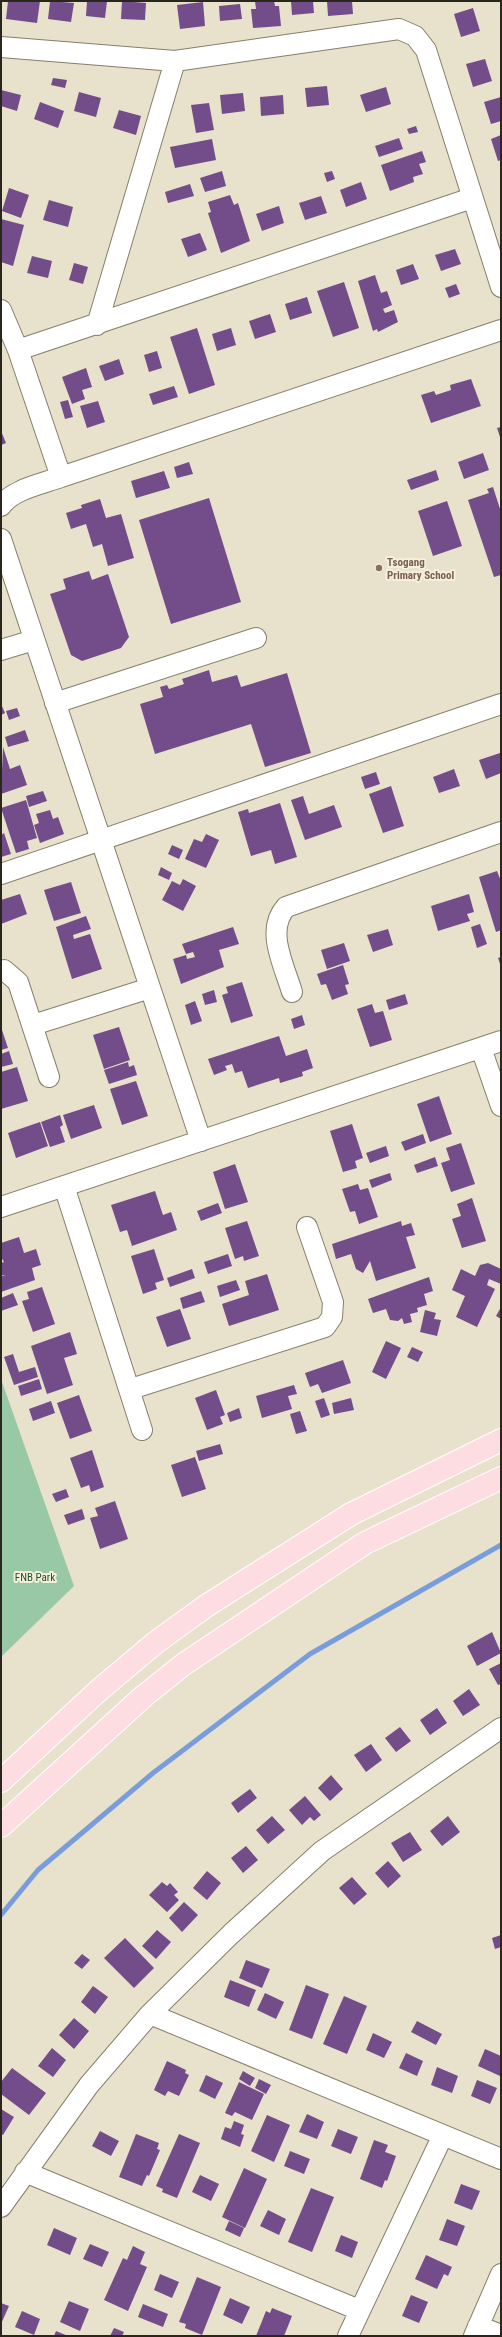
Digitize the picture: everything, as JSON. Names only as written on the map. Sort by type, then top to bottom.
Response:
[{"type":"main road","points":[[1,1781],[98,1691],[154,1643],[206,1606],[351,1514],[501,1440]]},
{"type":"main road","points":[[1,1826],[144,1696],[184,1664],[365,1543],[501,1478]]},
{"type":"street","points":[[1,48],[175,61],[399,29],[415,36],[426,50],[501,287]]},
{"type":"street","points":[[97,325],[175,61]]},
{"type":"street","points":[[18,350],[97,325],[472,198]]},
{"type":"street","points":[[1,310],[18,350],[61,477]]},
{"type":"street","points":[[1,506],[5,500],[15,494],[61,477],[501,330]]},
{"type":"street","points":[[1,540],[201,1141]]},
{"type":"street","points":[[55,703],[256,638]]},
{"type":"street","points":[[1,650],[34,640]]},
{"type":"street","points":[[1,874],[501,704]]},
{"type":"street","points":[[292,992],[276,939],[275,926],[278,915],[286,907],[501,832]]},
{"type":"street","points":[[1,970],[4,970],[18,982],[49,1077]]},
{"type":"street","points":[[33,1025],[150,988]]},
{"type":"street","points":[[1,1207],[501,1041]]},
{"type":"street","points":[[481,1048],[501,1106]]},
{"type":"street","points":[[64,1186],[131,1389],[142,1430]]},
{"type":"street","points":[[131,1389],[325,1327],[332,1317],[333,1302],[307,1226]]},
{"type":"street","points":[[1,2207],[89,2085],[150,2014],[231,1934],[322,1851],[501,1728]]},
{"type":"street","points":[[150,2014],[501,2159]]},
{"type":"street","points":[[348,2336],[359,2310],[443,2136]]},
{"type":"street","points":[[25,2172],[359,2310]]},
{"type":"street","points":[[501,2274],[476,2331],[501,2335]]},
{"type":"green space","name":"FNB Park","points":[[1,1379],[74,1586],[1,1657]]},
{"type":"building","points":[[8,1],[40,1],[37,23],[6,19]]},
{"type":"building","points":[[50,1],[74,3],[71,22],[48,19]]},
{"type":"building","points":[[87,1],[107,1],[105,18],[86,16]]},
{"type":"building","points":[[122,1],[146,3],[145,20],[121,19]]},
{"type":"building","points":[[255,1],[274,1],[275,6],[279,6],[281,26],[253,28],[251,9],[256,9]]},
{"type":"building","points":[[291,1],[313,1],[314,13],[292,15]]},
{"type":"building","points":[[327,1],[352,1],[353,14],[328,16]]},
{"type":"building","points":[[203,2],[205,26],[180,29],[177,5]]},
{"type":"building","points":[[240,4],[242,19],[220,21],[219,6]]},
{"type":"building","points":[[473,8],[480,31],[461,37],[454,14]]},
{"type":"building","points":[[485,59],[492,81],[473,87],[466,64]]},
{"type":"building","points":[[53,78],[67,80],[65,88],[51,85]]},
{"type":"building","points":[[327,86],[329,105],[307,107],[305,88]]},
{"type":"building","points":[[386,87],[391,104],[366,112],[360,95]]},
{"type":"building","points":[[1,90],[21,95],[17,111],[1,106]]},
{"type":"building","points":[[79,92],[101,98],[96,117],[74,111]]},
{"type":"building","points":[[243,93],[245,111],[222,114],[220,95]]},
{"type":"building","points":[[283,95],[284,114],[261,116],[260,97]]},
{"type":"building","points":[[501,97],[501,121],[491,124],[484,102]]},
{"type":"building","points":[[40,102],[64,111],[58,128],[34,119]]},
{"type":"building","points":[[209,103],[214,130],[196,133],[191,105]]},
{"type":"building","points":[[119,110],[141,116],[136,135],[113,128]]},
{"type":"building","points":[[416,126],[418,132],[409,134],[407,129]]},
{"type":"building","points":[[501,135],[501,160],[498,161],[491,139]]},
{"type":"building","points":[[399,138],[403,149],[379,157],[375,146]]},
{"type":"building","points":[[212,139],[216,160],[175,168],[170,147]]},
{"type":"building","points":[[422,151],[426,162],[419,164],[423,174],[413,177],[414,182],[390,191],[381,165]]},
{"type":"building","points":[[222,171],[226,186],[205,192],[200,178]]},
{"type":"building","points":[[332,171],[335,179],[327,182],[324,173]]},
{"type":"building","points":[[361,182],[367,199],[346,207],[340,190]]},
{"type":"building","points":[[190,184],[194,196],[168,203],[165,192]]},
{"type":"building","points":[[9,188],[29,195],[21,218],[2,211]]},
{"type":"building","points":[[230,195],[234,205],[238,203],[250,241],[221,253],[208,213],[211,212],[208,202]]},
{"type":"building","points":[[321,196],[327,213],[305,220],[299,203]]},
{"type":"building","points":[[49,200],[73,207],[68,227],[43,220]]},
{"type":"building","points":[[279,206],[284,223],[262,231],[256,214]]},
{"type":"building","points":[[1,219],[24,225],[13,266],[1,262]]},
{"type":"building","points":[[200,233],[207,250],[188,257],[181,239]]},
{"type":"building","points":[[455,249],[461,264],[441,271],[435,255]]},
{"type":"building","points":[[32,256],[52,261],[48,278],[27,273]]},
{"type":"building","points":[[74,263],[88,267],[83,284],[69,280]]},
{"type":"building","points":[[413,264],[419,279],[401,285],[396,270]]},
{"type":"building","points":[[375,275],[381,293],[387,291],[392,305],[383,309],[385,313],[394,310],[398,322],[378,332],[377,329],[373,331],[358,281]]},
{"type":"building","points":[[344,282],[359,328],[333,337],[317,291]]},
{"type":"building","points":[[456,284],[460,294],[449,298],[445,288]]},
{"type":"building","points":[[307,297],[312,313],[290,320],[285,304]]},
{"type":"building","points":[[270,314],[276,332],[255,339],[249,321]]},
{"type":"building","points":[[197,328],[215,385],[189,394],[170,337]]},
{"type":"building","points":[[231,328],[236,345],[217,351],[212,334]]},
{"type":"building","points":[[157,351],[162,368],[149,372],[144,355]]},
{"type":"building","points":[[119,359],[124,374],[105,381],[99,366]]},
{"type":"building","points":[[86,368],[92,387],[82,390],[85,399],[72,404],[62,377]]},
{"type":"building","points":[[471,379],[481,406],[431,423],[421,395],[434,391],[436,395],[451,390],[450,385]]},
{"type":"building","points":[[174,386],[178,397],[153,405],[149,394]]},
{"type":"building","points":[[68,400],[73,417],[65,419],[60,402]]},
{"type":"building","points":[[98,401],[105,422],[87,428],[80,406]]},
{"type":"building","points":[[501,427],[501,440],[497,428]]},
{"type":"building","points":[[1,431],[6,443],[1,445]]},
{"type":"building","points":[[483,453],[489,470],[464,479],[458,462]]},
{"type":"building","points":[[189,462],[193,474],[177,478],[174,467]]},
{"type":"building","points":[[436,470],[439,480],[411,490],[407,480]]},
{"type":"building","points":[[164,471],[170,488],[136,498],[131,481]]},
{"type":"building","points":[[493,487],[501,512],[501,575],[494,577],[468,500],[489,493],[487,489]]},
{"type":"building","points":[[209,498],[241,602],[171,624],[139,520]]},
{"type":"building","points":[[100,499],[106,518],[121,514],[134,558],[108,566],[102,544],[93,547],[86,524],[71,529],[66,513],[82,508],[81,505]]},
{"type":"building","points":[[447,501],[462,546],[433,556],[418,511]]},
{"type":"building","points":[[89,571],[92,580],[108,574],[129,637],[121,648],[82,661],[71,655],[50,594],[66,589],[63,579]]},
{"type":"building","points":[[209,670],[212,682],[237,675],[241,687],[287,673],[311,753],[265,767],[251,724],[155,754],[140,704],[163,697],[160,687],[167,685],[169,689],[184,684],[182,679]]},
{"type":"building","points":[[1,704],[5,713],[1,715]]},
{"type":"building","points":[[17,708],[20,716],[9,720],[6,711]]},
{"type":"building","points":[[25,730],[29,741],[8,747],[5,737]]},
{"type":"building","points":[[3,747],[10,769],[20,765],[27,785],[1,794]]},
{"type":"building","points":[[500,753],[501,773],[486,779],[479,760]]},
{"type":"building","points":[[454,769],[460,786],[439,793],[433,777]]},
{"type":"building","points":[[376,772],[380,784],[365,789],[361,777]]},
{"type":"building","points":[[391,786],[404,826],[383,833],[369,794]]},
{"type":"building","points":[[43,791],[47,801],[29,807],[26,796]]},
{"type":"building","points":[[303,796],[309,814],[334,805],[342,827],[305,840],[291,800]]},
{"type":"building","points":[[26,800],[37,838],[27,841],[29,849],[16,853],[1,808]]},
{"type":"building","points":[[280,803],[297,857],[275,864],[271,850],[251,856],[238,812],[248,809],[249,813]]},
{"type":"building","points":[[50,810],[53,819],[58,817],[64,834],[40,843],[34,825],[39,823],[36,814]]},
{"type":"building","points":[[4,833],[11,854],[1,857],[1,835]]},
{"type":"building","points":[[206,834],[219,840],[206,868],[185,859],[194,839],[202,842]]},
{"type":"building","points":[[172,845],[183,850],[179,859],[168,854]]},
{"type":"building","points":[[161,867],[172,873],[169,880],[158,875]]},
{"type":"building","points":[[497,871],[501,881],[501,930],[496,932],[479,877]]},
{"type":"building","points":[[183,879],[196,886],[183,911],[162,900],[172,881],[180,885]]},
{"type":"building","points":[[71,882],[81,913],[54,921],[44,890]]},
{"type":"building","points":[[20,894],[27,914],[1,924],[1,900]]},
{"type":"building","points":[[469,894],[474,912],[467,914],[470,921],[438,931],[431,906]]},
{"type":"building","points":[[86,916],[91,929],[73,935],[74,939],[90,934],[102,969],[72,979],[56,927]]},
{"type":"building","points":[[480,924],[487,944],[477,948],[471,927]]},
{"type":"building","points":[[233,927],[239,944],[219,950],[224,967],[181,984],[173,959],[186,955],[187,959],[195,957],[193,952],[186,954],[182,944]]},
{"type":"building","points":[[388,929],[393,945],[373,952],[367,935]]},
{"type":"building","points":[[344,943],[350,961],[327,969],[321,950]]},
{"type":"building","points":[[501,957],[501,967],[498,958]]},
{"type":"building","points":[[343,965],[349,984],[345,985],[348,994],[332,1000],[326,984],[321,985],[317,974]]},
{"type":"building","points":[[242,982],[253,1016],[231,1023],[222,995],[228,993],[226,987]]},
{"type":"building","points":[[214,990],[217,1002],[205,1005],[202,994]]},
{"type":"building","points":[[405,994],[408,1004],[389,1010],[386,1000]]},
{"type":"building","points":[[195,1001],[202,1021],[191,1025],[185,1005]]},
{"type":"building","points":[[372,1004],[375,1013],[383,1011],[392,1040],[370,1047],[357,1009]]},
{"type":"building","points":[[302,1015],[305,1025],[294,1029],[291,1019]]},
{"type":"building","points":[[1,1027],[8,1048],[1,1050]]},
{"type":"building","points":[[119,1027],[130,1060],[104,1069],[93,1035]]},
{"type":"building","points":[[279,1036],[286,1056],[307,1049],[313,1068],[302,1072],[303,1076],[280,1083],[279,1078],[248,1088],[242,1071],[235,1073],[232,1064],[225,1066],[227,1070],[214,1075],[208,1059]]},
{"type":"building","points":[[9,1051],[13,1064],[1,1067],[1,1054]]},
{"type":"building","points":[[128,1062],[129,1067],[134,1065],[137,1075],[109,1084],[104,1070]]},
{"type":"building","points":[[17,1067],[28,1101],[1,1109],[1,1072]]},
{"type":"building","points":[[136,1081],[148,1116],[122,1125],[110,1089]]},
{"type":"building","points":[[439,1096],[452,1134],[430,1142],[417,1104]]},
{"type":"building","points":[[94,1105],[102,1128],[71,1139],[63,1115]]},
{"type":"building","points":[[60,1115],[63,1125],[60,1127],[65,1142],[50,1147],[41,1122]]},
{"type":"building","points":[[40,1122],[48,1146],[16,1158],[8,1133]]},
{"type":"building","points":[[352,1124],[363,1158],[355,1161],[357,1168],[343,1172],[330,1131]]},
{"type":"building","points":[[423,1134],[426,1143],[405,1151],[401,1142]]},
{"type":"building","points":[[461,1143],[475,1184],[451,1192],[441,1163],[450,1160],[446,1148]]},
{"type":"building","points":[[386,1146],[389,1156],[370,1163],[366,1153]]},
{"type":"building","points":[[435,1157],[438,1166],[417,1173],[414,1165]]},
{"type":"building","points":[[235,1164],[248,1202],[225,1209],[213,1172]]},
{"type":"building","points":[[390,1173],[392,1180],[372,1188],[369,1180]]},
{"type":"building","points":[[358,1184],[360,1190],[368,1188],[378,1217],[359,1224],[355,1211],[350,1212],[342,1189]]},
{"type":"building","points":[[155,1191],[163,1215],[171,1212],[177,1230],[132,1246],[127,1230],[120,1232],[111,1205]]},
{"type":"building","points":[[472,1198],[486,1241],[462,1248],[452,1219],[461,1216],[457,1204]]},
{"type":"building","points":[[218,1203],[222,1213],[201,1221],[197,1211]]},
{"type":"building","points":[[247,1221],[259,1256],[244,1261],[243,1256],[235,1259],[225,1228]]},
{"type":"building","points":[[401,1221],[402,1226],[411,1223],[415,1235],[406,1237],[416,1268],[376,1281],[370,1261],[363,1273],[356,1269],[351,1254],[336,1259],[332,1244]]},
{"type":"building","points":[[19,1237],[24,1253],[36,1249],[41,1265],[32,1268],[35,1280],[1,1292],[1,1276],[6,1275],[1,1275],[1,1263],[4,1262],[1,1257],[1,1243]]},
{"type":"building","points":[[154,1249],[164,1280],[155,1283],[157,1289],[143,1294],[131,1256]]},
{"type":"building","points":[[228,1254],[232,1266],[208,1274],[204,1262]]},
{"type":"building","points":[[488,1263],[501,1269],[501,1284],[489,1279],[487,1285],[495,1289],[477,1327],[456,1317],[465,1296],[452,1290],[461,1269],[475,1276],[480,1265]]},
{"type":"building","points":[[192,1269],[195,1278],[170,1287],[167,1278]]},
{"type":"building","points":[[267,1274],[279,1310],[229,1326],[222,1304],[249,1295],[245,1281]]},
{"type":"building","points":[[429,1277],[433,1291],[424,1294],[427,1305],[417,1308],[418,1312],[410,1314],[412,1322],[404,1324],[402,1318],[398,1321],[390,1320],[386,1309],[373,1313],[368,1299]]},
{"type":"building","points":[[236,1280],[240,1290],[220,1297],[217,1286]]},
{"type":"building","points":[[42,1287],[55,1324],[33,1332],[22,1301],[29,1299],[27,1292]]},
{"type":"building","points":[[201,1291],[205,1302],[183,1309],[180,1298]]},
{"type":"building","points":[[13,1293],[18,1305],[1,1311],[1,1298]]},
{"type":"building","points":[[501,1307],[501,1319],[496,1316]]},
{"type":"building","points":[[180,1309],[191,1339],[167,1347],[156,1317]]},
{"type":"building","points":[[425,1310],[436,1313],[434,1319],[441,1320],[437,1336],[420,1332]]},
{"type":"building","points":[[70,1332],[77,1354],[64,1358],[73,1385],[47,1394],[31,1346]]},
{"type":"building","points":[[386,1341],[401,1348],[386,1379],[372,1372]]},
{"type":"building","points":[[412,1347],[423,1352],[418,1362],[407,1357]]},
{"type":"building","points":[[13,1354],[19,1372],[35,1367],[38,1377],[14,1385],[4,1357]]},
{"type":"building","points":[[343,1360],[351,1383],[322,1393],[318,1384],[310,1387],[305,1373]]},
{"type":"building","points":[[39,1379],[42,1389],[21,1396],[18,1386]]},
{"type":"building","points":[[294,1385],[297,1394],[288,1396],[292,1409],[262,1418],[256,1396]]},
{"type":"building","points":[[216,1390],[225,1415],[220,1417],[223,1424],[207,1430],[195,1398]]},
{"type":"building","points":[[79,1395],[92,1431],[70,1439],[57,1403]]},
{"type":"building","points":[[324,1398],[330,1415],[321,1418],[315,1401]]},
{"type":"building","points":[[351,1398],[354,1410],[334,1414],[332,1403]]},
{"type":"building","points":[[51,1401],[55,1413],[33,1421],[29,1409]]},
{"type":"building","points":[[239,1408],[242,1418],[230,1422],[227,1413]]},
{"type":"building","points":[[300,1411],[307,1431],[296,1434],[290,1414]]},
{"type":"building","points":[[220,1444],[223,1454],[199,1461],[196,1451]]},
{"type":"building","points":[[92,1450],[104,1487],[91,1492],[89,1485],[81,1488],[70,1458]]},
{"type":"building","points":[[195,1457],[206,1489],[182,1497],[171,1465]]},
{"type":"building","points":[[66,1489],[69,1497],[56,1502],[52,1494]]},
{"type":"building","points":[[115,1501],[128,1539],[100,1549],[90,1518],[98,1516],[95,1508]]},
{"type":"building","points":[[82,1509],[85,1519],[68,1525],[64,1515]]},
{"type":"building","points":[[492,1632],[501,1653],[477,1666],[467,1646]]},
{"type":"building","points":[[501,1663],[501,1684],[498,1685],[489,1669]]},
{"type":"building","points":[[469,1689],[480,1705],[463,1716],[453,1701]]},
{"type":"building","points":[[437,1708],[447,1723],[430,1735],[420,1720]]},
{"type":"building","points":[[400,1727],[411,1741],[396,1752],[385,1738]]},
{"type":"building","points":[[371,1744],[382,1760],[366,1772],[354,1755]]},
{"type":"building","points":[[331,1775],[343,1789],[330,1801],[318,1788]]},
{"type":"building","points":[[250,1789],[257,1798],[238,1813],[231,1803]]},
{"type":"building","points":[[305,1796],[321,1815],[314,1821],[310,1817],[302,1825],[289,1810]]},
{"type":"building","points":[[272,1816],[285,1830],[268,1844],[256,1830]]},
{"type":"building","points":[[448,1816],[460,1832],[442,1846],[430,1831]]},
{"type":"building","points":[[410,1832],[422,1850],[403,1862],[391,1843]]},
{"type":"building","points":[[246,1846],[258,1860],[243,1873],[231,1858]]},
{"type":"building","points":[[388,1861],[401,1876],[388,1888],[375,1873]]},
{"type":"building","points":[[207,1871],[221,1883],[207,1900],[193,1888]]},
{"type":"building","points":[[352,1877],[367,1894],[354,1905],[339,1888]]},
{"type":"building","points":[[162,1882],[167,1886],[170,1883],[178,1892],[174,1895],[179,1900],[167,1912],[149,1895]]},
{"type":"building","points":[[184,1902],[198,1915],[182,1932],[169,1918]]},
{"type":"building","points":[[157,1930],[171,1942],[156,1959],[142,1946]]},
{"type":"building","points":[[501,1935],[501,1947],[495,1949],[492,1938]]},
{"type":"building","points":[[125,1938],[154,1968],[134,1988],[104,1958]]},
{"type":"building","points":[[82,1954],[90,1960],[82,1969],[74,1963]]},
{"type":"building","points":[[246,1960],[270,1969],[262,1988],[239,1978]]},
{"type":"building","points":[[230,1980],[256,1990],[249,2007],[224,1997]]},
{"type":"building","points":[[306,1985],[329,1994],[312,2039],[289,2030]]},
{"type":"building","points":[[93,1986],[108,1997],[95,2014],[81,2002]]},
{"type":"building","points":[[265,1993],[284,2002],[276,2019],[257,2010]]},
{"type":"building","points":[[344,1996],[367,2006],[347,2054],[323,2044]]},
{"type":"building","points":[[74,2018],[89,2031],[74,2049],[59,2035]]},
{"type":"building","points":[[417,2021],[442,2034],[436,2045],[411,2032]]},
{"type":"building","points":[[373,2033],[392,2042],[384,2058],[366,2050]]},
{"type":"building","points":[[52,2048],[66,2060],[53,2077],[38,2066]]},
{"type":"building","points":[[485,2049],[501,2056],[500,2076],[478,2066]]},
{"type":"building","points":[[406,2053],[423,2061],[417,2076],[399,2068]]},
{"type":"building","points":[[167,2061],[186,2070],[185,2073],[189,2075],[179,2096],[168,2091],[165,2096],[154,2090]]},
{"type":"building","points":[[437,2067],[458,2076],[452,2093],[431,2085]]},
{"type":"building","points":[[12,2068],[46,2093],[29,2115],[1,2094],[1,2082]]},
{"type":"building","points":[[243,2071],[255,2078],[250,2086],[239,2079]]},
{"type":"building","points":[[206,2075],[223,2083],[215,2099],[199,2091]]},
{"type":"building","points":[[259,2079],[271,2085],[266,2094],[255,2088]]},
{"type":"building","points":[[477,2080],[497,2088],[490,2104],[471,2096]]},
{"type":"building","points":[[239,2082],[264,2094],[252,2120],[235,2112],[232,2116],[225,2113]]},
{"type":"building","points":[[1,2109],[14,2117],[3,2135],[1,2134]]},
{"type":"building","points":[[307,2114],[324,2122],[317,2139],[299,2132]]},
{"type":"building","points":[[267,2115],[290,2125],[274,2162],[251,2151]]},
{"type":"building","points":[[234,2121],[244,2125],[241,2134],[244,2135],[240,2147],[221,2139],[225,2127],[231,2129]]},
{"type":"building","points":[[338,2129],[358,2137],[351,2154],[331,2146]]},
{"type":"building","points":[[100,2131],[119,2141],[111,2156],[92,2146]]},
{"type":"building","points":[[136,2134],[159,2143],[157,2149],[160,2150],[149,2176],[147,2175],[142,2186],[119,2177]]},
{"type":"building","points":[[179,2134],[200,2143],[177,2198],[162,2192],[163,2189],[156,2186]]},
{"type":"building","points":[[374,2140],[388,2145],[385,2152],[396,2156],[387,2181],[385,2180],[382,2188],[360,2179]]},
{"type":"building","points":[[290,2151],[310,2159],[304,2174],[284,2166]]},
{"type":"building","points":[[244,2168],[267,2179],[245,2228],[222,2217]]},
{"type":"building","points":[[200,2175],[219,2184],[211,2201],[192,2192]]},
{"type":"building","points":[[461,2184],[480,2191],[472,2210],[454,2203]]},
{"type":"building","points":[[311,2188],[334,2197],[312,2252],[288,2242]]},
{"type":"building","points":[[268,2210],[286,2219],[279,2235],[260,2226]]},
{"type":"building","points":[[447,2219],[465,2226],[457,2246],[439,2240]]},
{"type":"building","points":[[229,2221],[244,2228],[240,2237],[225,2230]]},
{"type":"building","points":[[54,2228],[77,2238],[70,2255],[47,2245]]},
{"type":"building","points":[[341,2235],[358,2242],[352,2258],[335,2251]]},
{"type":"building","points":[[90,2244],[109,2252],[102,2267],[83,2259]]},
{"type":"building","points":[[133,2246],[145,2252],[140,2264],[147,2267],[128,2311],[104,2300],[123,2258],[127,2260]]},
{"type":"building","points":[[426,2255],[452,2267],[448,2276],[444,2274],[437,2289],[415,2279]]},
{"type":"building","points":[[160,2274],[179,2282],[172,2298],[154,2290]]},
{"type":"building","points":[[197,2277],[221,2287],[202,2335],[185,2328],[186,2324],[179,2322]]},
{"type":"building","points":[[411,2295],[428,2302],[419,2323],[402,2316]]},
{"type":"building","points":[[230,2298],[250,2307],[242,2324],[223,2315]]},
{"type":"building","points":[[69,2301],[89,2309],[80,2331],[60,2322]]},
{"type":"building","points":[[1,2303],[9,2306],[1,2324]]},
{"type":"building","points":[[143,2304],[168,2314],[163,2327],[138,2317]]},
{"type":"building","points":[[272,2308],[292,2316],[284,2336],[256,2336],[266,2311],[270,2313]]},
{"type":"building","points":[[22,2311],[40,2319],[34,2335],[15,2327]]},
{"type":"building","points":[[114,2328],[124,2332],[122,2336],[110,2336]]},
{"type":"building","points":[[56,2331],[68,2336],[54,2336]]},
{"type":"waterway","points":[[1,1915],[38,1870],[153,1773],[310,1654],[501,1545]]},
{"type":"place","name":"Tsogang Primary School","points":[[379,568]]}]
